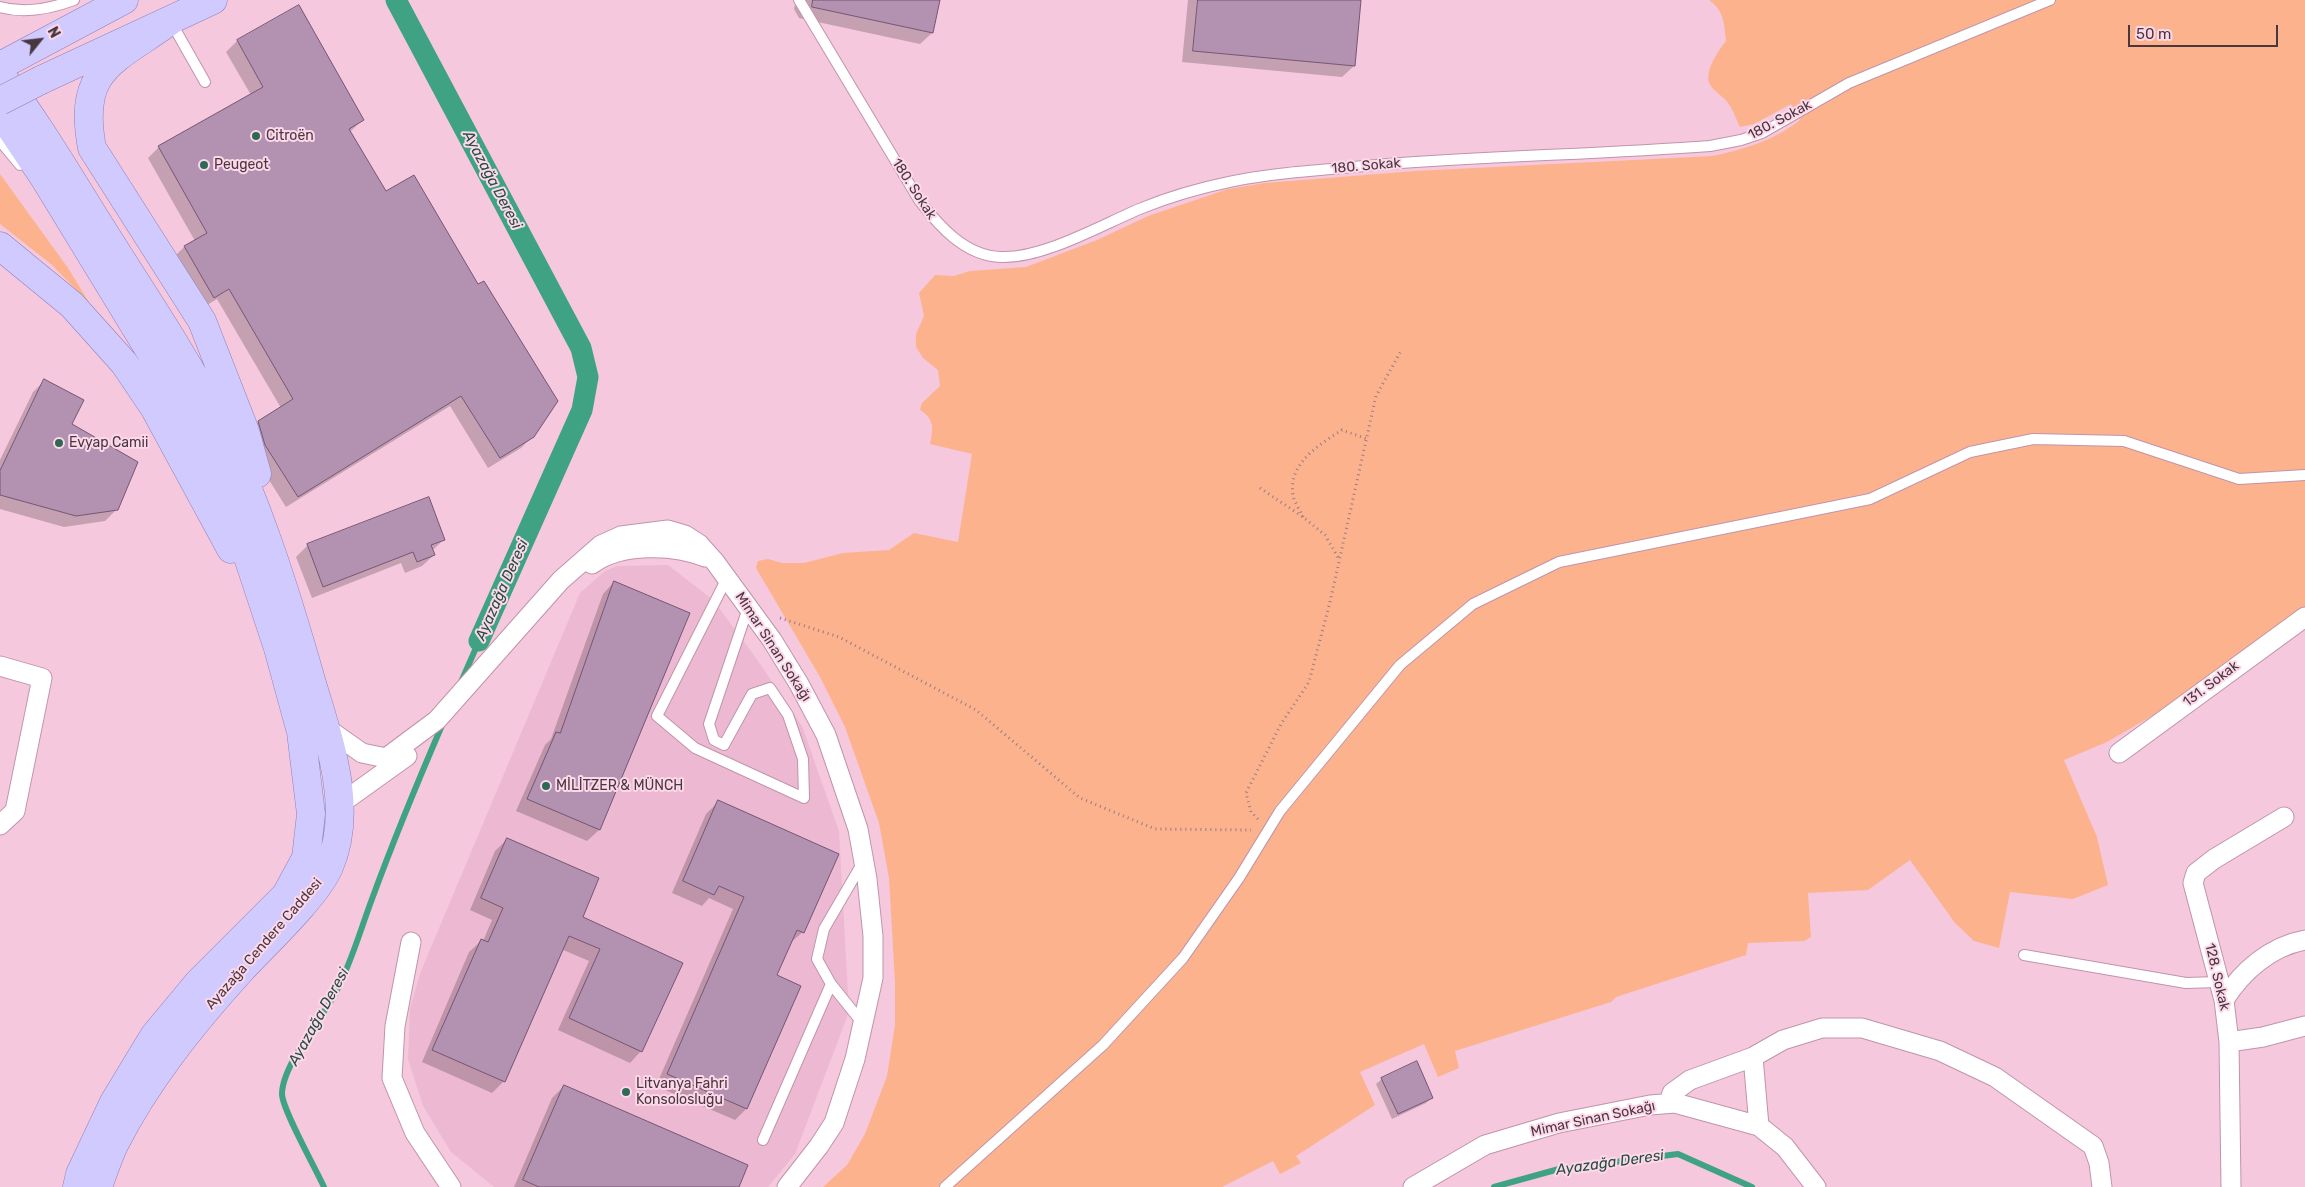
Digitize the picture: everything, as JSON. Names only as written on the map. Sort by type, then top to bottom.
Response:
[{"type":"main road","points":[[124,0],[4,67],[44,137],[194,377],[236,459],[266,532]]},
{"type":"main road","points":[[0,101],[136,34],[170,21],[213,0]]},
{"type":"main road","points":[[170,21],[115,58],[98,78],[88,103],[87,121],[92,148],[202,321],[245,431],[258,478],[266,532]]},
{"type":"main road","points":[[0,112],[45,179],[173,389],[214,468],[236,521],[278,648]]},
{"type":"main road","points":[[0,246],[72,305],[124,363],[155,409],[214,517],[252,599],[278,648]]},
{"type":"main road","name":"Ayazağa Cendere Caddesi","points":[[98,1187],[113,1147],[143,1095],[183,1038],[301,905],[329,867],[340,825],[340,804],[332,754],[266,532]]},
{"type":"main road","name":"Ayazağa Cendere Caddesi","points":[[78,1187],[80,1174],[114,1102],[154,1036],[198,984],[286,895],[306,858],[311,814],[302,741],[278,648]]},
{"type":"street","name":"Mimar Sinan Sokağı","points":[[414,745],[448,722],[487,672],[580,574],[599,560],[613,554],[641,549],[682,548],[715,562],[799,684],[826,735],[858,829],[873,936],[873,978],[864,1026],[834,1123],[819,1146],[787,1187]]},
{"type":"street","name":"131. Sokak","points":[[2119,753],[2305,617]]},
{"type":"street","points":[[0,666],[42,678],[15,812],[0,825]]},
{"type":"street","points":[[325,727],[362,752],[373,757],[386,758],[414,745]]},
{"type":"street","points":[[340,804],[414,745]]},
{"type":"street","name":"128. Sokak","points":[[2231,1187],[2229,1042],[2222,991],[2192,883],[2196,873],[2214,859],[2284,817]]},
{"type":"street","points":[[2222,991],[2270,952],[2293,942],[2305,940]]},
{"type":"street","points":[[411,942],[395,1026],[392,1078],[415,1133],[451,1187]]},
{"type":"street","points":[[2229,1042],[2263,1037],[2305,1026]]},
{"type":"street","points":[[1669,1103],[1672,1093],[1690,1080],[1753,1057],[1784,1040],[1822,1028],[1862,1028],[1940,1051],[1996,1077],[2092,1146],[2099,1163],[2102,1187]]},
{"type":"street","points":[[1753,1057],[1759,1126]]},
{"type":"street","name":"Mimar Sinan Sokağı","points":[[1413,1187],[1485,1145],[1559,1123],[1669,1103],[1759,1126],[1785,1147],[1816,1187]]},
{"type":"lane","points":[[0,7],[26,11],[56,7],[74,0]]},
{"type":"lane","name":"180. Sokak","points":[[799,0],[919,200],[937,224],[958,242],[979,252],[1000,258],[1020,256],[1043,249],[1186,193],[1264,176],[1414,161],[1710,146],[1741,140],[1770,129],[1849,83],[2050,0]]},
{"type":"lane","points":[[170,21],[205,82]]},
{"type":"lane","points":[[0,141],[90,255]]},
{"type":"lane","points":[[945,1187],[1103,1045],[1183,958],[1239,878],[1280,811],[1400,665],[1473,604],[1559,562],[1870,499],[1970,452],[2033,439],[2124,442],[2239,479],[2305,475]]},
{"type":"lane","points":[[727,578],[657,716],[695,748],[804,798],[803,758],[788,715],[770,688],[752,694],[724,746],[714,740],[709,724],[748,608]]},
{"type":"lane","points":[[864,861],[824,929],[817,959],[831,984],[864,1026]]},
{"type":"lane","points":[[2024,955],[2222,991]]},
{"type":"lane","points":[[763,1140],[831,984]]},
{"type":"path","points":[[1267,831],[1252,812],[1246,793],[1277,732],[1309,682],[1376,396],[1402,349]]},
{"type":"path","points":[[1304,516],[1293,496],[1295,471],[1317,446],[1342,430],[1367,439]]},
{"type":"path","points":[[1260,488],[1304,516],[1325,535],[1339,560]]},
{"type":"path","points":[[748,608],[839,637],[976,710],[1080,798],[1155,829],[1267,831]]},
{"type":"shaded area","points":[[1709,0],[2305,0],[2305,609],[2157,713],[2107,742],[2064,760],[2097,837],[2108,885],[2073,899],[2010,892],[1999,948],[1974,941],[1955,923],[1910,860],[1868,890],[1808,893],[1811,937],[1804,941],[1748,943],[1746,955],[1616,997],[1611,1002],[1455,1051],[1459,1068],[1438,1077],[1424,1044],[1360,1072],[1375,1105],[1296,1156],[1301,1163],[1280,1174],[1273,1161],[1222,1187],[823,1187],[847,1165],[865,1134],[887,1076],[895,1025],[895,983],[889,878],[879,823],[845,727],[820,677],[756,568],[758,561],[768,559],[782,563],[804,563],[843,553],[889,550],[914,533],[958,542],[972,454],[930,444],[932,434],[931,421],[920,410],[922,403],[940,386],[938,370],[923,358],[916,347],[916,334],[924,316],[919,293],[935,275],[954,276],[970,271],[1026,267],[1097,240],[1148,216],[1228,189],[1265,183],[1415,171],[1712,156],[1758,143],[1780,134],[1800,120],[1791,104],[1754,124],[1740,127],[1730,105],[1711,86],[1708,75],[1712,63],[1726,41],[1724,23],[1718,8]]},
{"type":"shaded area","points":[[0,174],[68,268],[90,304],[52,265],[0,224]]},
{"type":"shaded area","points":[[668,565],[713,600],[756,658],[802,726],[839,831],[849,1012],[795,1154],[768,1187],[494,1187],[451,1152],[423,1106],[408,1059],[410,1008],[421,971],[580,593],[605,571],[617,566]]},
{"type":"building","points":[[813,0],[940,0],[933,33],[812,7]]},
{"type":"building","points":[[1198,0],[1361,0],[1355,66],[1193,51]]},
{"type":"building","points":[[299,5],[364,120],[349,129],[386,191],[414,175],[478,284],[484,281],[558,401],[534,437],[500,458],[461,396],[298,497],[265,445],[258,421],[293,399],[229,289],[214,298],[184,246],[207,233],[158,146],[263,87],[237,40]]},
{"type":"building","name":"Evyap Camii","points":[[44,379],[84,400],[72,424],[138,462],[118,510],[76,516],[0,495],[0,471]]},
{"type":"building","points":[[429,497],[445,540],[431,545],[435,555],[417,562],[413,552],[323,587],[307,544]]},
{"type":"building","points":[[614,581],[690,613],[600,830],[527,799],[556,732],[560,733]]},
{"type":"building","points":[[718,800],[839,854],[804,933],[797,930],[777,975],[801,986],[747,1109],[667,1074],[744,897],[719,886],[714,895],[683,881]]},
{"type":"building","points":[[507,838],[599,878],[583,917],[683,963],[642,1052],[569,1018],[600,949],[569,936],[505,1082],[432,1050],[481,939],[488,942],[503,908],[481,898]]},
{"type":"building","points":[[1417,1061],[1433,1098],[1398,1114],[1381,1078]]},
{"type":"building","points":[[564,1085],[748,1165],[739,1187],[539,1187],[523,1180]]},
{"type":"waterway","name":"Ayazağa Deresi","points":[[396,0],[581,348],[588,377],[582,410],[479,641]]},
{"type":"waterway","name":"Ayazağa Deresi","points":[[461,682],[479,641]]},
{"type":"waterway","name":"Ayazağa Deresi","points":[[324,1187],[283,1102],[284,1083],[295,1057],[335,994],[346,971],[389,854],[443,723]]},
{"type":"waterway","name":"Ayazağa Deresi","points":[[1494,1187],[1559,1169],[1678,1154],[1752,1187]]},
{"type":"place","name":"Citroën","points":[[256,136]]},
{"type":"place","name":"Peugeot","points":[[204,165]]},
{"type":"place","name":"Evyap Camii","points":[[59,443]]},
{"type":"place","name":"MİLİTZER & MÜNCH","points":[[546,786]]},
{"type":"place","name":"Litvanya Fahri Konsolosluğu","points":[[626,1092]]}]
